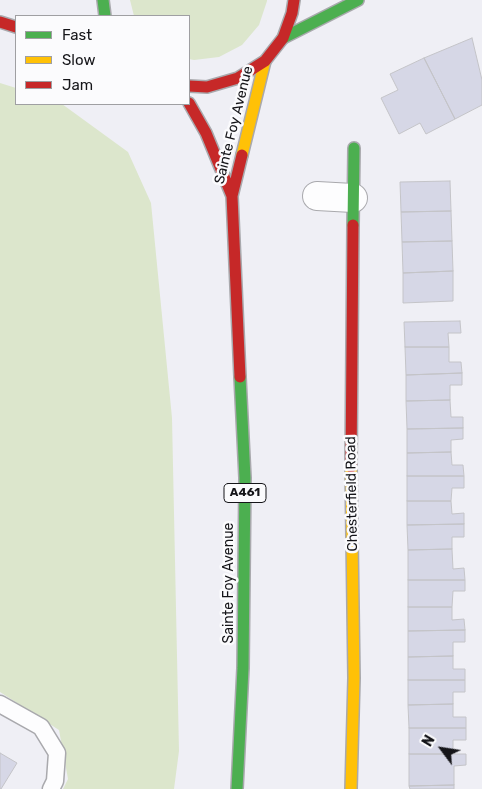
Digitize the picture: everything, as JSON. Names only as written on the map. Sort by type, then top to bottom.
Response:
[{"type":"main road","points":[[103,0],[105,15]]},
{"type":"main road","points":[[190,86],[207,87],[238,78],[265,61],[283,38],[292,13],[294,0]]},
{"type":"main road","points":[[283,38],[358,0]]},
{"type":"main road","points":[[0,22],[15,27]]},
{"type":"main road","name":"Sainte Foy Avenue","points":[[237,789],[243,668],[245,478],[232,196],[265,61]]},
{"type":"main road","name":"Sainte Foy Avenue","points":[[190,105],[206,133],[232,196]]},
{"type":"main road","name":"Chesterfield Road","points":[[350,789],[354,678],[352,198],[354,148]]},
{"type":"street","points":[[317,196],[352,198]]},
{"type":"lane","points":[[0,704],[41,727],[57,753],[55,781],[50,789]]},
{"type":"green space","points":[[130,0],[267,0],[259,25],[242,45],[219,57],[194,60],[190,59],[190,15],[134,15]]},
{"type":"green space","points":[[0,83],[15,88],[15,105],[63,105],[128,152],[151,203],[172,418],[179,751],[174,789],[63,789],[68,779],[59,730],[0,692]]},
{"type":"building","points":[[472,38],[482,80],[482,105],[455,119],[424,58]]},
{"type":"building","points":[[424,58],[455,119],[426,134],[420,123],[399,134],[381,98],[398,90],[390,74]]},
{"type":"building","points":[[450,181],[451,211],[401,212],[400,182]]},
{"type":"building","points":[[451,211],[452,241],[402,242],[401,212]]},
{"type":"building","points":[[452,241],[453,271],[403,273],[402,242]]},
{"type":"building","points":[[453,271],[453,301],[403,303],[403,273]]},
{"type":"building","points":[[460,321],[461,333],[448,333],[449,347],[405,347],[404,322]]},
{"type":"building","points":[[405,347],[449,347],[449,362],[461,362],[462,373],[406,375]]},
{"type":"building","points":[[462,373],[462,385],[450,385],[450,400],[406,401],[406,375]]},
{"type":"building","points":[[450,400],[451,417],[463,417],[463,428],[407,429],[406,401]]},
{"type":"building","points":[[463,428],[463,439],[451,440],[451,452],[407,453],[407,429]]},
{"type":"building","points":[[451,452],[452,465],[463,465],[464,476],[407,476],[407,453]]},
{"type":"building","points":[[407,476],[464,476],[464,488],[452,488],[451,501],[407,501]]},
{"type":"building","points":[[407,501],[451,501],[452,514],[464,513],[464,524],[407,525]]},
{"type":"building","points":[[464,524],[464,537],[452,537],[452,549],[408,550],[407,525]]},
{"type":"building","points":[[452,549],[453,569],[464,568],[465,580],[408,580],[408,550]]},
{"type":"building","points":[[408,580],[465,580],[465,591],[453,591],[452,607],[408,607]]},
{"type":"building","points":[[408,607],[452,607],[452,620],[464,619],[465,630],[408,631]]},
{"type":"building","points":[[465,630],[465,642],[453,642],[453,656],[408,657],[408,631]]},
{"type":"building","points":[[453,656],[453,669],[465,669],[465,680],[408,680],[408,657]]},
{"type":"building","points":[[408,680],[465,680],[465,692],[453,692],[453,704],[408,705]]},
{"type":"building","points":[[453,704],[453,717],[466,717],[466,728],[409,728],[408,705]]},
{"type":"building","points":[[409,728],[466,728],[466,740],[453,740],[453,754],[409,754]]},
{"type":"building","points":[[0,753],[17,763],[1,789],[0,789]]},
{"type":"building","points":[[409,754],[466,754],[466,765],[454,766],[454,785],[409,786]]},
{"type":"building","points":[[454,785],[454,789],[410,789],[409,786]]},
{"type":"traffic: fast","points":[[103,0],[105,15]]},
{"type":"traffic: fast","points":[[283,38],[358,0]]},
{"type":"traffic: fast","points":[[353,225],[354,148]]},
{"type":"traffic: fast","points":[[237,789],[243,668],[245,478],[240,377]]},
{"type":"traffic: slow","points":[[242,155],[265,61]]},
{"type":"traffic: slow","points":[[351,467],[354,678],[351,789]]},
{"type":"traffic: jam","points":[[190,86],[207,87],[238,78],[265,61],[283,38],[292,13],[294,0]]},
{"type":"traffic: jam","points":[[0,22],[15,27]]},
{"type":"traffic: jam","points":[[190,105],[206,133],[232,196]]},
{"type":"traffic: jam","points":[[240,377],[232,196],[242,155]]},
{"type":"traffic: jam","points":[[351,467],[353,225]]}]
